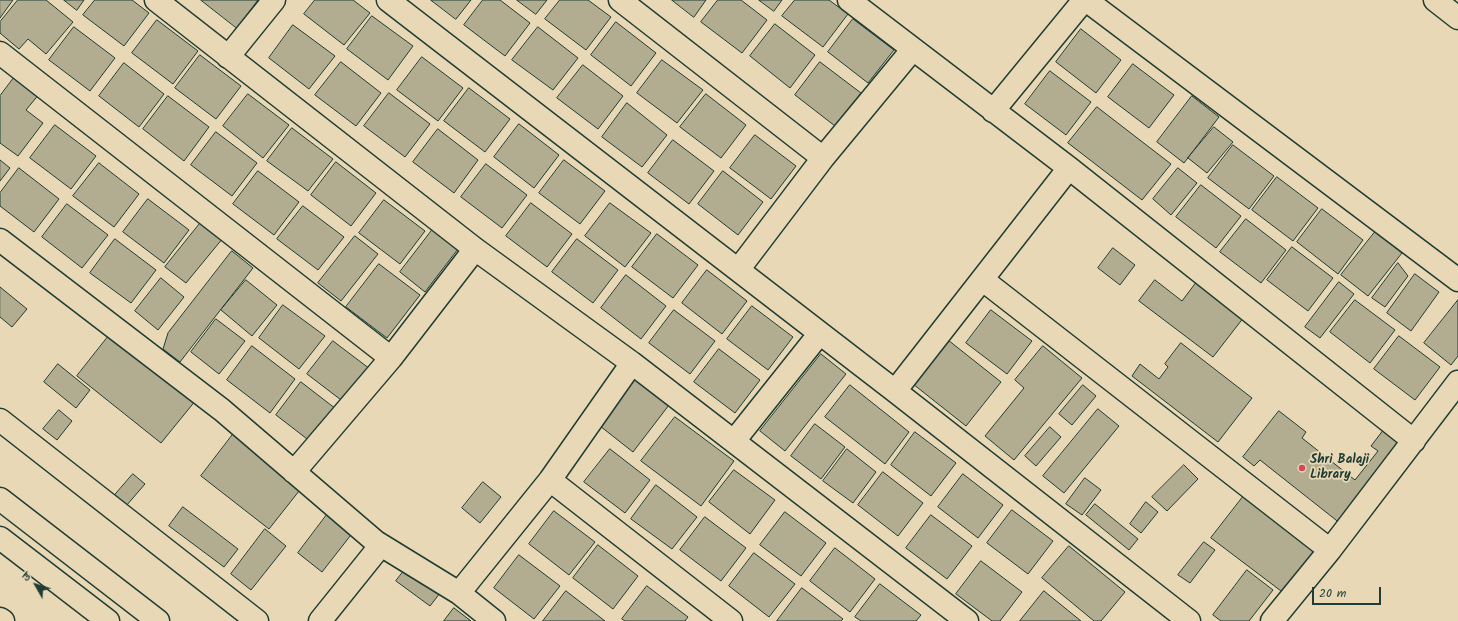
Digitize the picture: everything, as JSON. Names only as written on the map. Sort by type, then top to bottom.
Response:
[{"type":"street","points":[[156,0],[475,249],[632,363],[967,621]]},
{"type":"street","points":[[228,57],[274,0]]},
{"type":"street","points":[[388,0],[895,391],[1189,621]]},
{"type":"street","points":[[620,0],[823,158]]},
{"type":"street","points":[[849,0],[1069,168],[1414,441]]},
{"type":"street","points":[[993,111],[1085,0],[1458,280]]},
{"type":"street","points":[[1435,0],[1458,18]]},
{"type":"street","points":[[738,270],[823,158],[913,50]]},
{"type":"street","points":[[0,53],[391,358]]},
{"type":"street","points":[[895,391],[1069,168]]},
{"type":"street","points":[[0,240],[222,410],[380,544],[459,593],[494,621]]},
{"type":"street","points":[[294,472],[391,358],[475,249]]},
{"type":"street","points":[[983,280],[1330,550]]},
{"type":"street","points":[[734,441],[820,333]]},
{"type":"street","points":[[459,593],[550,480],[632,363]]},
{"type":"street","points":[[1272,621],[1330,550],[1458,382]]},
{"type":"street","points":[[0,420],[257,621]]},
{"type":"street","points":[[550,480],[731,621]]},
{"type":"street","points":[[0,499],[158,621]]},
{"type":"street","points":[[0,538],[108,621]]},
{"type":"street","points":[[320,621],[380,544]]},
{"type":"building","points":[[0,0],[13,0],[0,18]]},
{"type":"building","points":[[18,0],[46,0],[73,22],[46,54],[28,39],[19,49],[0,33],[0,22]]},
{"type":"building","points":[[64,0],[84,0],[77,10]]},
{"type":"building","points":[[95,0],[132,0],[149,13],[124,46],[83,15]]},
{"type":"building","points":[[201,0],[258,0],[237,28]]},
{"type":"building","points":[[315,0],[353,0],[370,13],[344,45],[304,14]]},
{"type":"building","points":[[431,0],[471,0],[456,19]]},
{"type":"building","points":[[483,0],[500,0],[530,23],[505,56],[464,25]]},
{"type":"building","points":[[517,0],[547,0],[536,14]]},
{"type":"building","points":[[560,0],[588,0],[611,17],[586,50],[545,19]]},
{"type":"building","points":[[672,0],[706,0],[694,17]]},
{"type":"building","points":[[718,0],[741,0],[767,20],[742,53],[701,22]]},
{"type":"building","points":[[759,0],[782,0],[774,11]]},
{"type":"building","points":[[795,0],[829,0],[848,14],[823,47],[782,16]]},
{"type":"building","points":[[372,16],[413,46],[388,80],[347,49]]},
{"type":"building","points":[[853,19],[894,50],[868,83],[828,52]]},
{"type":"building","points":[[157,20],[198,51],[173,84],[132,53]]},
{"type":"building","points":[[616,22],[656,53],[631,86],[591,55]]},
{"type":"building","points":[[775,24],[815,55],[790,88],[750,56]]},
{"type":"building","points":[[293,25],[335,56],[309,89],[269,58]]},
{"type":"building","points":[[74,27],[115,58],[90,91],[49,60]]},
{"type":"building","points":[[538,27],[578,58],[553,90],[512,60]]},
{"type":"building","points":[[1081,29],[1121,60],[1096,93],[1056,62]]},
{"type":"building","points":[[200,55],[241,86],[216,119],[175,88]]},
{"type":"building","points":[[422,57],[463,88],[438,121],[397,90]]},
{"type":"building","points":[[662,60],[703,90],[677,123],[637,93]]},
{"type":"building","points":[[341,62],[381,93],[356,126],[315,95]]},
{"type":"building","points":[[820,62],[861,93],[835,126],[795,95]]},
{"type":"building","points":[[124,63],[164,94],[139,127],[99,96]]},
{"type":"building","points":[[1133,64],[1174,95],[1149,128],[1108,97]]},
{"type":"building","points":[[583,65],[623,96],[598,129],[557,98]]},
{"type":"building","points":[[1050,71],[1091,102],[1066,135],[1025,104]]},
{"type":"building","points":[[16,75],[40,93],[26,110],[43,123],[18,156],[0,143],[0,96]]},
{"type":"building","points":[[469,88],[510,119],[485,152],[444,121]]},
{"type":"building","points":[[389,93],[430,124],[405,157],[364,126]]},
{"type":"building","points":[[248,94],[289,125],[263,158],[223,126]]},
{"type":"building","points":[[706,94],[746,125],[721,158],[680,127]]},
{"type":"building","points":[[168,96],[209,127],[184,161],[143,129]]},
{"type":"building","points":[[1192,96],[1219,117],[1184,163],[1157,142]]},
{"type":"building","points":[[627,103],[667,135],[642,167],[602,137]]},
{"type":"building","points":[[1097,107],[1171,164],[1142,200],[1068,143]]},
{"type":"building","points":[[519,124],[559,155],[534,188],[494,157]]},
{"type":"building","points":[[55,125],[96,156],[71,189],[30,158]]},
{"type":"building","points":[[1214,127],[1233,142],[1207,173],[1188,158]]},
{"type":"building","points":[[292,128],[333,159],[308,191],[267,161]]},
{"type":"building","points":[[438,129],[478,160],[454,193],[413,162]]},
{"type":"building","points":[[216,132],[257,163],[232,196],[191,165]]},
{"type":"building","points":[[755,135],[796,166],[771,199],[730,168]]},
{"type":"building","points":[[673,140],[714,171],[689,204],[648,173]]},
{"type":"building","points":[[1233,145],[1274,176],[1249,209],[1208,178]]},
{"type":"building","points":[[0,160],[10,168],[0,181]]},
{"type":"building","points":[[564,160],[605,191],[580,224],[539,193]]},
{"type":"building","points":[[336,162],[376,193],[351,226],[311,195]]},
{"type":"building","points":[[99,163],[139,194],[114,227],[73,196]]},
{"type":"building","points":[[486,164],[527,195],[502,228],[461,197]]},
{"type":"building","points":[[19,168],[59,199],[34,232],[0,206],[0,193]]},
{"type":"building","points":[[1178,168],[1197,183],[1171,215],[1153,199]]},
{"type":"building","points":[[258,171],[299,202],[274,235],[233,204]]},
{"type":"building","points":[[723,171],[763,202],[738,235],[698,204]]},
{"type":"building","points":[[1277,177],[1318,208],[1293,241],[1252,210]]},
{"type":"building","points":[[1201,185],[1241,216],[1216,248],[1176,217]]},
{"type":"building","points":[[148,199],[189,230],[164,263],[123,232]]},
{"type":"building","points":[[384,200],[425,231],[400,264],[359,233]]},
{"type":"building","points":[[531,203],[572,234],[547,267],[506,236]]},
{"type":"building","points":[[610,203],[651,233],[625,267],[585,236]]},
{"type":"building","points":[[67,204],[108,235],[82,268],[42,237]]},
{"type":"building","points":[[303,206],[344,237],[318,270],[277,239]]},
{"type":"building","points":[[1322,209],[1363,240],[1338,274],[1297,242]]},
{"type":"building","points":[[1246,219],[1286,250],[1261,283],[1220,252]]},
{"type":"building","points":[[202,221],[223,238],[186,283],[165,267]]},
{"type":"building","points":[[433,229],[458,249],[425,292],[400,272]]},
{"type":"building","points":[[1375,232],[1402,253],[1368,296],[1341,275]]},
{"type":"building","points":[[657,234],[698,265],[673,298],[632,267]]},
{"type":"building","points":[[355,236],[378,254],[341,301],[318,283]]},
{"type":"building","points":[[115,239],[156,270],[131,303],[90,273]]},
{"type":"building","points":[[577,239],[618,270],[593,303],[552,272]]},
{"type":"building","points":[[1292,247],[1333,278],[1308,311],[1267,280]]},
{"type":"building","points":[[1113,248],[1135,265],[1120,285],[1098,268]]},
{"type":"building","points":[[232,251],[253,268],[180,362],[163,349],[168,333]]},
{"type":"building","points":[[1398,263],[1408,276],[1385,307],[1372,298]]},
{"type":"building","points":[[379,264],[420,295],[387,338],[346,307]]},
{"type":"building","points":[[707,270],[747,301],[722,334],[682,303]]},
{"type":"building","points":[[1415,274],[1439,292],[1411,331],[1387,313]]},
{"type":"building","points":[[626,275],[666,306],[641,339],[601,308]]},
{"type":"building","points":[[161,278],[184,297],[158,330],[135,311]]},
{"type":"building","points":[[246,280],[277,305],[252,336],[221,310]]},
{"type":"building","points":[[1155,280],[1182,301],[1197,281],[1244,317],[1213,357],[1139,301]]},
{"type":"building","points":[[1339,282],[1354,294],[1320,338],[1305,327]]},
{"type":"building","points":[[0,287],[27,309],[12,327],[0,317]]},
{"type":"building","points":[[1355,300],[1395,330],[1370,363],[1330,332]]},
{"type":"building","points":[[1458,300],[1458,356],[1451,365],[1424,343]]},
{"type":"building","points":[[283,305],[325,336],[299,369],[259,338]]},
{"type":"building","points":[[752,306],[793,337],[768,370],[727,339]]},
{"type":"building","points":[[674,310],[715,341],[690,374],[649,343]]},
{"type":"building","points":[[991,310],[1032,341],[1007,374],[966,343]]},
{"type":"building","points":[[216,319],[245,341],[219,374],[191,352]]},
{"type":"building","points":[[111,333],[196,400],[161,443],[77,376]]},
{"type":"building","points":[[1399,336],[1440,367],[1415,400],[1374,369]]},
{"type":"building","points":[[948,340],[1001,382],[966,426],[913,384]]},
{"type":"building","points":[[333,341],[370,369],[345,403],[307,374]]},
{"type":"building","points":[[1181,343],[1252,398],[1218,442],[1132,376],[1140,364],[1159,379],[1168,367],[1165,364]]},
{"type":"building","points":[[252,346],[295,379],[270,413],[227,380]]},
{"type":"building","points":[[1043,346],[1082,378],[1014,460],[985,436],[1024,388],[1015,380]]},
{"type":"building","points":[[719,349],[760,380],[735,413],[694,382]]},
{"type":"building","points":[[821,354],[846,374],[785,451],[760,431]]},
{"type":"building","points":[[58,364],[90,390],[76,408],[44,382]]},
{"type":"building","points":[[636,379],[669,405],[633,452],[600,426]]},
{"type":"building","points":[[301,382],[336,409],[311,442],[276,415]]},
{"type":"building","points":[[850,385],[909,432],[885,464],[825,417]]},
{"type":"building","points":[[1083,385],[1096,396],[1072,425],[1059,414]]},
{"type":"building","points":[[1098,409],[1119,426],[1064,493],[1043,476]]},
{"type":"building","points":[[59,410],[72,421],[57,440],[43,429]]},
{"type":"building","points":[[1279,411],[1306,432],[1302,438],[1355,480],[1378,451],[1371,446],[1384,429],[1403,445],[1341,524],[1260,460],[1254,466],[1243,457]]},
{"type":"building","points":[[675,417],[734,461],[701,506],[641,461]]},
{"type":"building","points":[[815,424],[845,447],[821,479],[791,456]]},
{"type":"building","points":[[1050,427],[1061,437],[1036,466],[1025,456]]},
{"type":"building","points":[[915,432],[956,463],[931,496],[891,465]]},
{"type":"building","points":[[234,433],[303,486],[269,529],[201,476]]},
{"type":"building","points":[[610,449],[650,480],[625,513],[584,482]]},
{"type":"building","points":[[847,449],[876,472],[853,503],[823,481]]},
{"type":"building","points":[[1184,465],[1198,479],[1167,511],[1152,497]]},
{"type":"building","points":[[734,470],[775,500],[750,534],[709,502]]},
{"type":"building","points":[[883,472],[923,503],[898,536],[858,505]]},
{"type":"building","points":[[133,474],[145,484],[126,506],[114,496]]},
{"type":"building","points":[[963,474],[1003,505],[978,538],[938,507]]},
{"type":"building","points":[[1085,478],[1101,490],[1082,515],[1066,504]]},
{"type":"building","points":[[483,482],[501,497],[480,523],[462,508]]},
{"type":"building","points":[[656,485],[697,517],[672,549],[631,519]]},
{"type":"building","points":[[1246,493],[1317,549],[1285,594],[1211,538]]},
{"type":"building","points":[[1146,502],[1158,512],[1141,533],[1130,524]]},
{"type":"building","points":[[1095,504],[1138,539],[1129,550],[1086,515]]},
{"type":"building","points":[[183,507],[238,549],[224,567],[169,526]]},
{"type":"building","points":[[1012,510],[1053,541],[1028,574],[987,543]]},
{"type":"building","points":[[554,511],[595,542],[569,575],[529,544]]},
{"type":"building","points":[[329,512],[354,531],[322,572],[298,553]]},
{"type":"building","points":[[785,512],[826,543],[801,576],[760,545]]},
{"type":"building","points":[[931,515],[972,546],[947,579],[906,548]]},
{"type":"building","points":[[705,517],[746,548],[721,581],[680,550]]},
{"type":"building","points":[[265,529],[286,546],[251,590],[231,574]]},
{"type":"building","points":[[1204,542],[1215,550],[1190,583],[1178,575]]},
{"type":"building","points":[[598,545],[638,576],[613,609],[573,578]]},
{"type":"building","points":[[1069,546],[1125,592],[1101,621],[1094,621],[1042,578]]},
{"type":"building","points":[[835,548],[875,579],[850,612],[810,581]]},
{"type":"building","points":[[754,553],[795,584],[769,617],[729,586]]},
{"type":"building","points":[[519,555],[560,586],[534,619],[494,588]]},
{"type":"building","points":[[981,561],[1022,592],[1000,621],[992,621],[956,594]]},
{"type":"building","points":[[407,567],[440,593],[430,606],[396,581]]},
{"type":"building","points":[[1247,570],[1273,590],[1249,621],[1221,621],[1213,615]]},
{"type":"building","points":[[880,584],[921,615],[916,621],[861,621],[855,617]]},
{"type":"building","points":[[647,586],[688,617],[685,621],[625,621],[622,619]]},
{"type":"building","points":[[802,588],[843,619],[841,621],[777,621]]},
{"type":"building","points":[[566,591],[605,621],[543,621]]},
{"type":"building","points":[[1044,591],[1081,621],[1020,621]]},
{"type":"building","points":[[454,608],[471,621],[444,621]]},
{"type":"place","name":"Shri Balaji Library","points":[[1302,468]]}]
